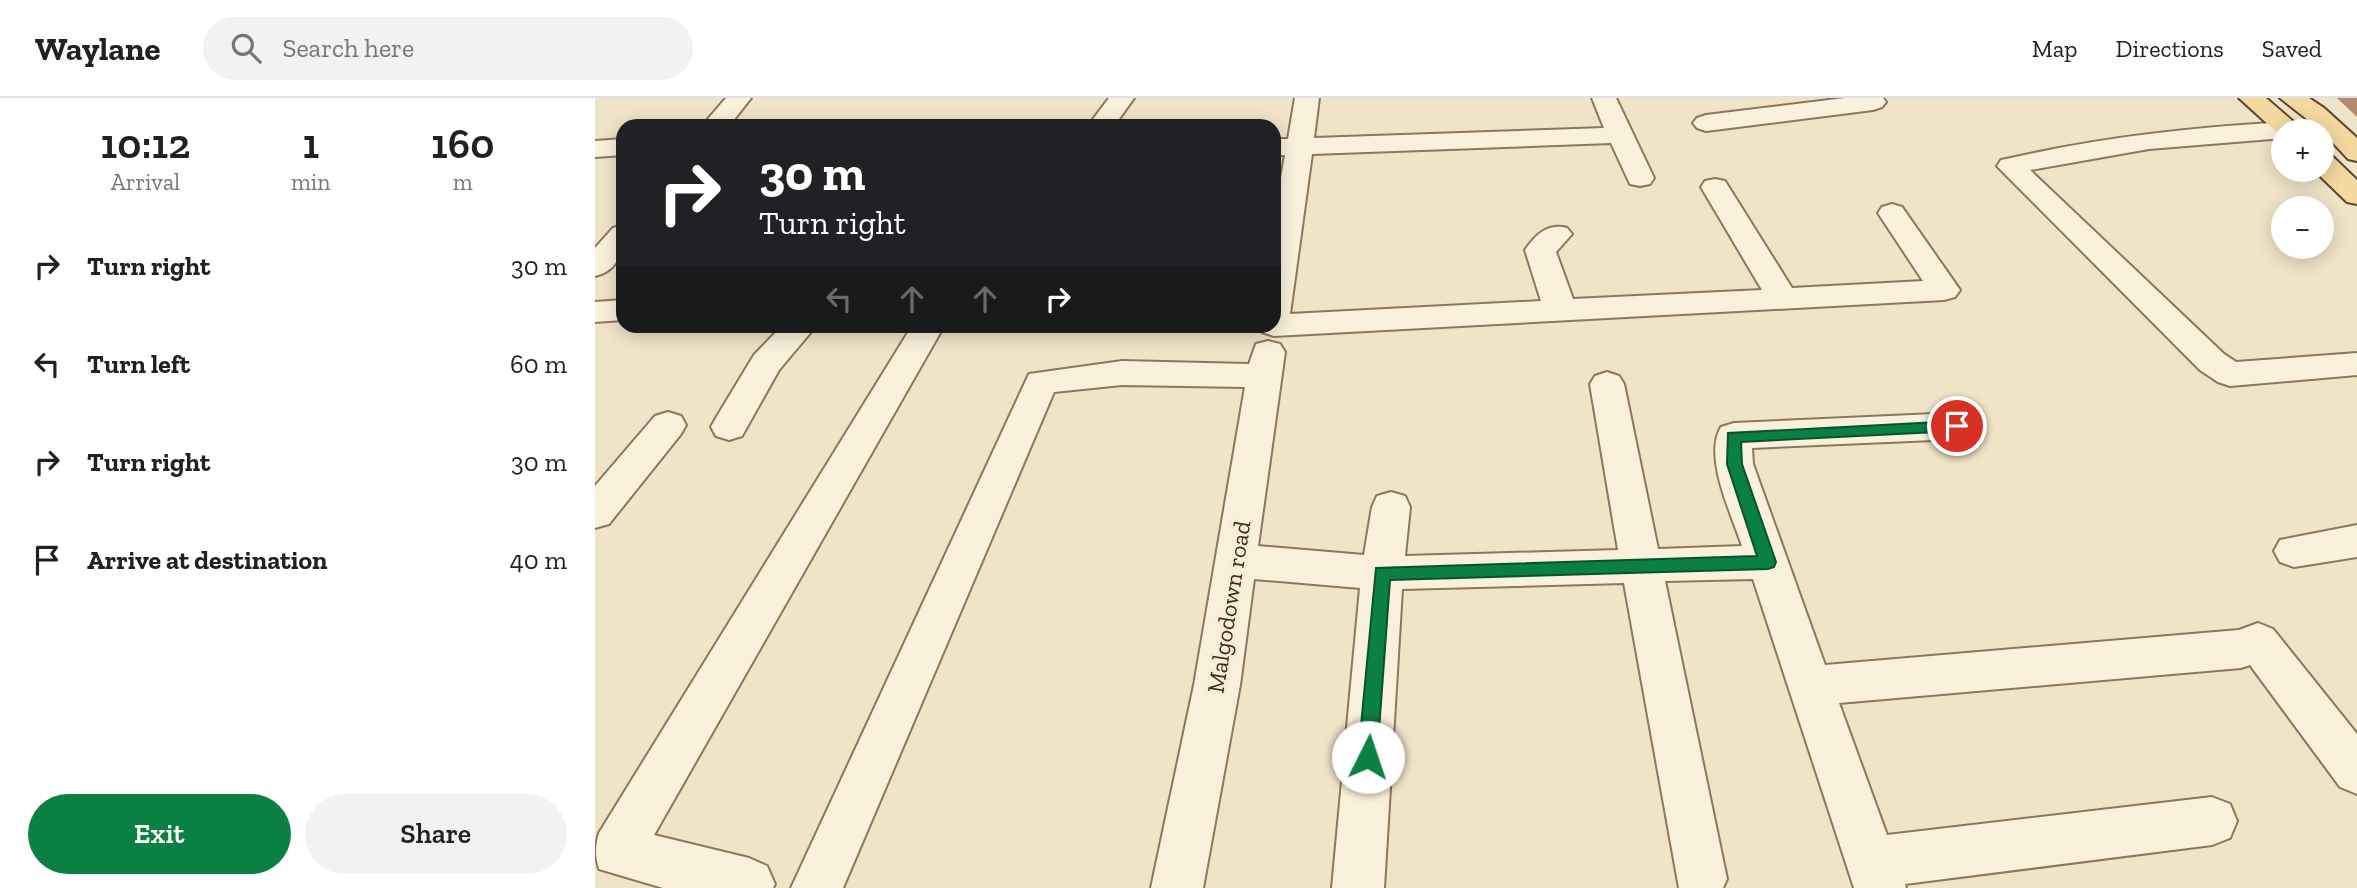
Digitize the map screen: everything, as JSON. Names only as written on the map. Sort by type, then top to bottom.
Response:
[{"type":"main road","points":[[2251,98],[2276,119]]},
{"type":"main road","points":[[2292,98],[2315,113],[2357,153]]},
{"type":"main road","points":[[2334,174],[2357,196]]},
{"type":"street","points":[[721,119],[739,98]]},
{"type":"street","points":[[1106,119],[1122,98]]},
{"type":"street","name":"Malgodown road","points":[[1281,222],[1287,147],[1307,98]]},
{"type":"street","points":[[1604,98],[1640,178]]},
{"type":"street","points":[[1706,123],[1873,102],[1869,98]]},
{"type":"street","points":[[2271,132],[2199,134],[2052,156],[2011,166],[2211,362],[2230,374],[2357,364]]},
{"type":"street","points":[[1287,147],[1621,135]]},
{"type":"street","points":[[595,149],[616,148]]},
{"type":"street","points":[[1716,187],[1783,299]]},
{"type":"street","points":[[1281,310],[1561,312],[1944,290],[1892,213]]},
{"type":"street","points":[[595,227],[616,226]]},
{"type":"street","points":[[1557,234],[1540,250],[1561,312]]},
{"type":"street","points":[[595,267],[616,242]]},
{"type":"street","points":[[595,312],[616,310]]},
{"type":"street","points":[[729,427],[766,363],[794,333]]},
{"type":"street","points":[[756,887],[617,851],[924,333]]},
{"type":"street","name":"Malgodown road","points":[[1177,888],[1217,685],[1271,333]]},
{"type":"street","points":[[817,888],[1041,382],[1122,373],[1264,376]]},
{"type":"street","points":[[1607,384],[1701,879]]},
{"type":"street","points":[[595,513],[668,425]]},
{"type":"street","points":[[1957,426],[1734,436],[1734,464],[1875,876],[2213,821]]},
{"type":"street","points":[[1358,888],[1382,573],[1391,506]]},
{"type":"street","points":[[2294,551],[2357,541]]},
{"type":"street","points":[[1236,561],[1382,573],[1768,562]]},
{"type":"street","points":[[1811,686],[2241,649],[2258,642],[2357,771]]},
{"type":"route","points":[[1368,757],[1382,573],[1768,562],[1734,464],[1734,436],[1957,426]]}]
